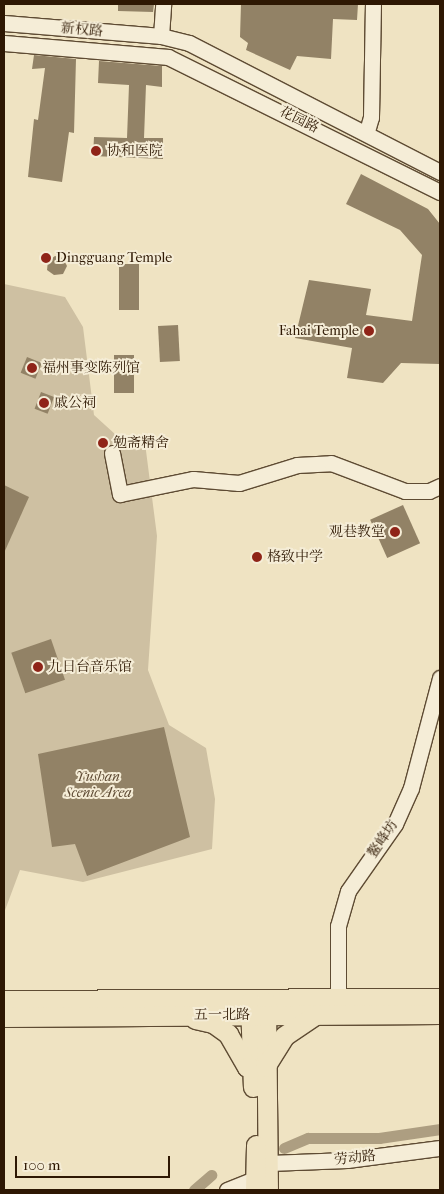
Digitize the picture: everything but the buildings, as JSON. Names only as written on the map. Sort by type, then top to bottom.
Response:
[{"type":"main road","name":"五一北路","points":[[4,1017],[175,1015],[338,999],[440,998]]},
{"type":"main road","name":"五一北路","points":[[4,1000],[258,1006],[315,1014],[440,1014]]},
{"type":"main road","points":[[258,1006],[260,1186]]},
{"type":"main road","points":[[260,1186],[269,1163],[259,1068],[284,1036],[315,1014]]},
{"type":"main road","points":[[175,1015],[213,1023],[228,1034],[247,1067],[259,1068]]},
{"type":"street","points":[[161,36],[163,4]]},
{"type":"street","points":[[367,131],[371,117],[373,4]]},
{"type":"street","name":"新权路","points":[[4,23],[161,36]]},
{"type":"street","name":"花园路","points":[[161,36],[189,44],[367,131],[440,172]]},
{"type":"street","name":"新权路","points":[[4,43],[155,55]]},
{"type":"street","name":"花园路","points":[[155,55],[185,63],[440,192]]},
{"type":"street","points":[[112,453],[120,494],[193,480],[239,483],[297,465],[331,463],[404,492],[429,491],[440,486]]},
{"type":"street","name":"鳌峰坊","points":[[338,999],[338,926],[348,891],[395,824],[411,788],[440,678]]},
{"type":"street","name":"劳动路","points":[[269,1163],[347,1160],[440,1148]]},
{"type":"street","points":[[227,1190],[260,1186]]},
{"type":"green space","name":"Yushan Scenic Area","points":[[4,284],[65,297],[83,327],[94,415],[116,435],[145,443],[157,536],[148,670],[169,725],[206,748],[215,799],[212,849],[83,882],[20,870],[4,913]]},
{"type":"waterway","points":[[284,1148],[308,1138],[379,1138],[440,1129]]},
{"type":"waterway","points":[[194,1190],[211,1175]]},
{"type":"place","name":"协和医院","points":[[96,151]]},
{"type":"place","name":"Dingguang Temple","points":[[46,258]]},
{"type":"place","name":"Fahai Temple","points":[[369,331]]},
{"type":"place","name":"福州事变陈列馆","points":[[32,368]]},
{"type":"place","name":"戚公祠","points":[[44,403]]},
{"type":"place","name":"勉斋精舍","points":[[103,443]]},
{"type":"place","name":"观巷教堂","points":[[395,532]]},
{"type":"place","name":"格致中学","points":[[257,557]]},
{"type":"place","name":"九日台音乐馆","points":[[38,667]]}]
